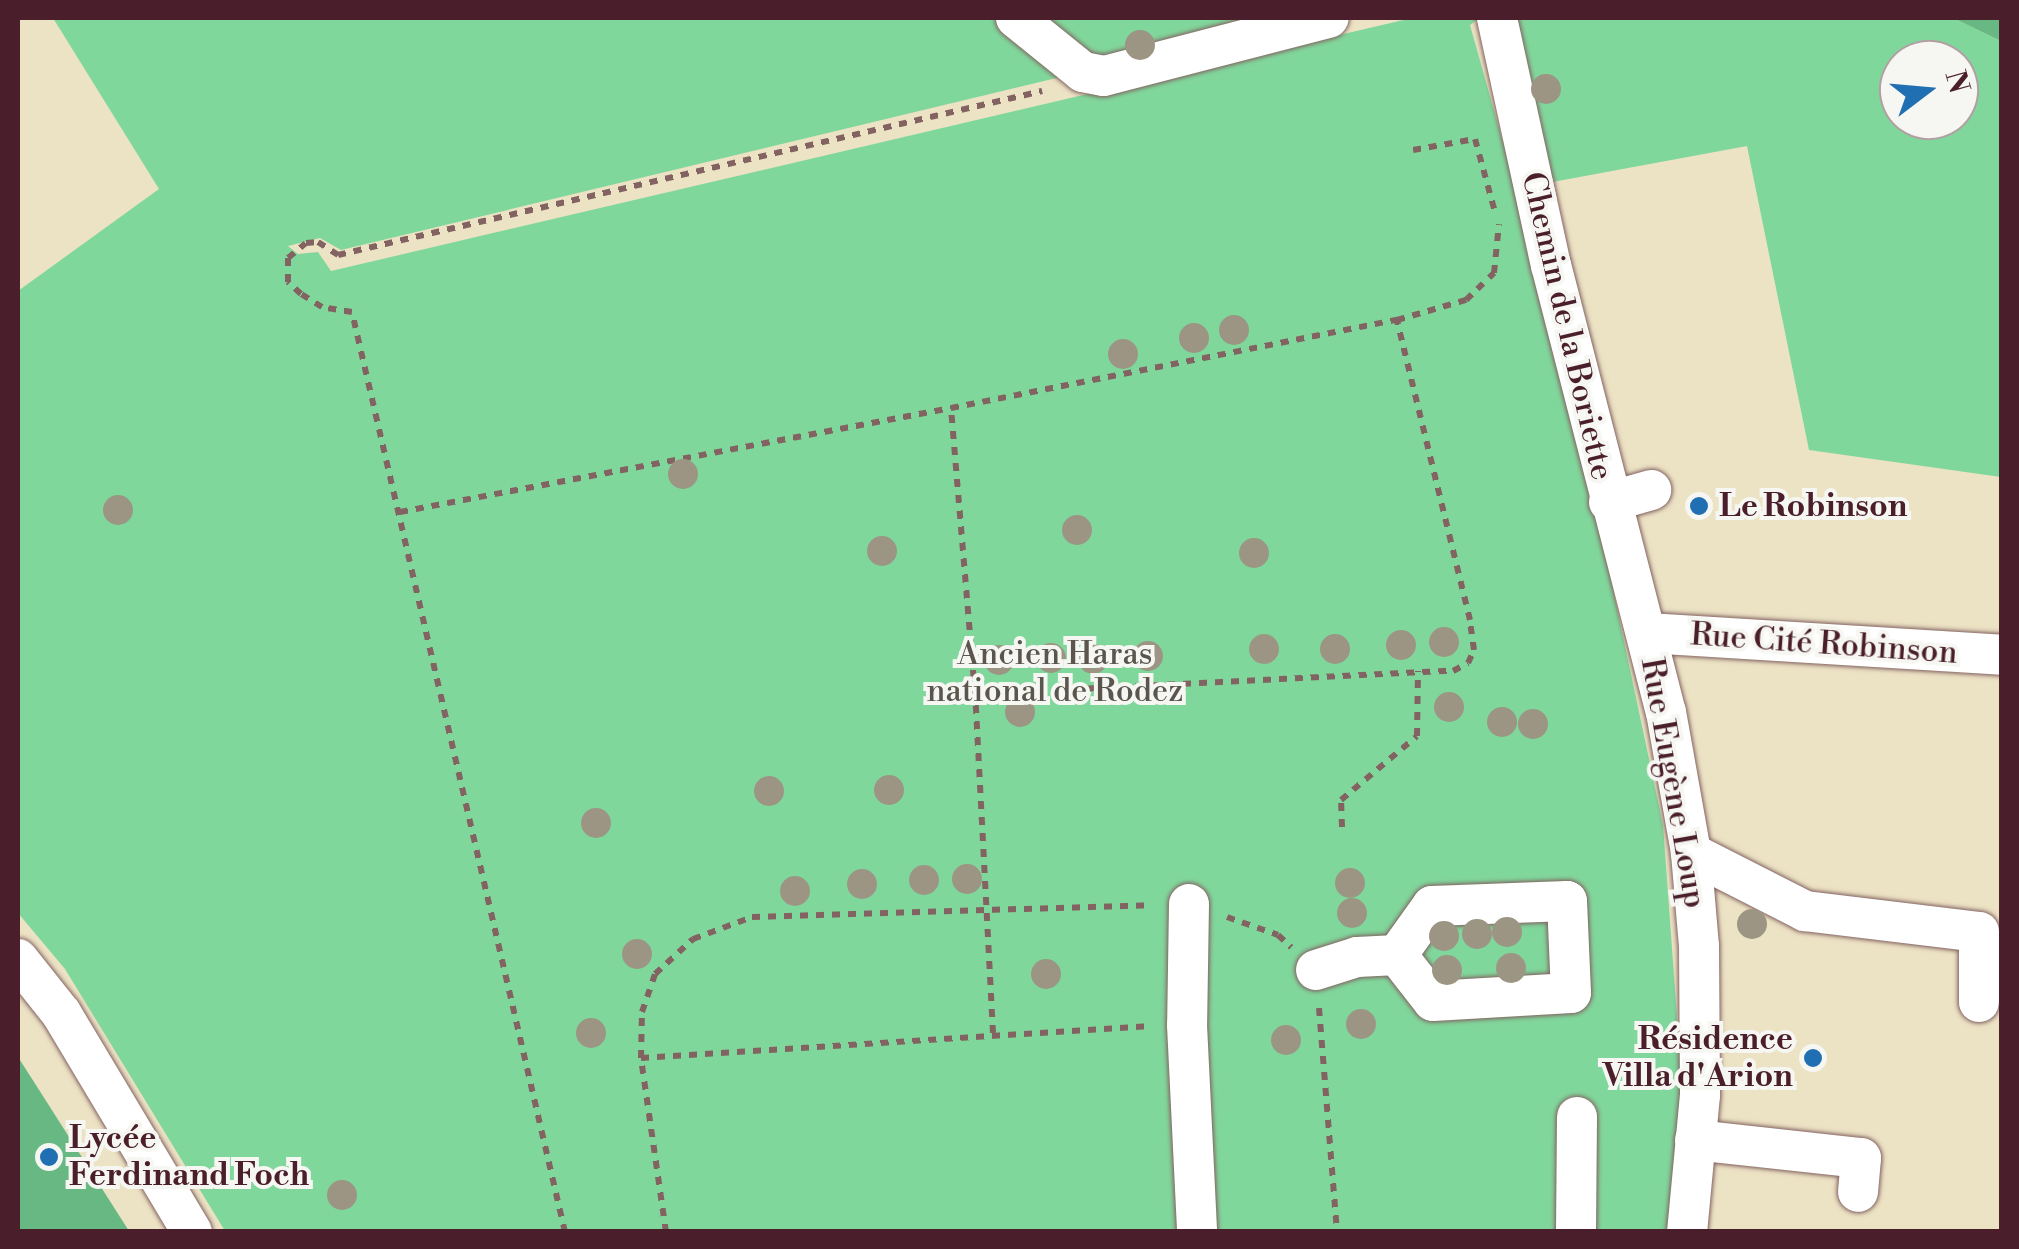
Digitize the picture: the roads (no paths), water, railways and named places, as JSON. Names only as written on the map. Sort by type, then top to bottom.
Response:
[{"type":"street","points":[[1016,18],[1084,72],[1104,76],[1329,18]]},
{"type":"street","name":"Chemin de la Boriette","points":[[1497,18],[1609,502],[1647,633]]},
{"type":"street","points":[[1609,502],[1650,490]]},
{"type":"street","name":"Rue Cité Robinson","points":[[1647,633],[2002,655]]},
{"type":"street","name":"Rue Eugène Loup","points":[[1647,633],[1691,853],[1699,946],[1700,1095],[1687,1232]]},
{"type":"street","points":[[1691,853],[1805,911],[1979,932],[1979,1002]]},
{"type":"street","points":[[1189,904],[1188,1024],[1197,1232]]},
{"type":"street","points":[[1316,970],[1357,957],[1396,955]]},
{"type":"street","points":[[18,959],[61,1014],[192,1232]]},
{"type":"street","points":[[1576,1232],[1577,1117]]},
{"type":"street","points":[[1694,1153],[1785,1166]]},
{"type":"street","points":[[1694,1153],[1861,1158],[1858,1192]]},
{"type":"place","name":"Le Robinson","points":[[1699,506]]},
{"type":"place","name":"Résidence Villa d'Arion","points":[[1813,1058]]},
{"type":"place","name":"Lycée Ferdinand Foch","points":[[49,1157]]},
{"type":"park label","name":"Ancien Haras national de Rodez","points":[[1055,674]]}]
